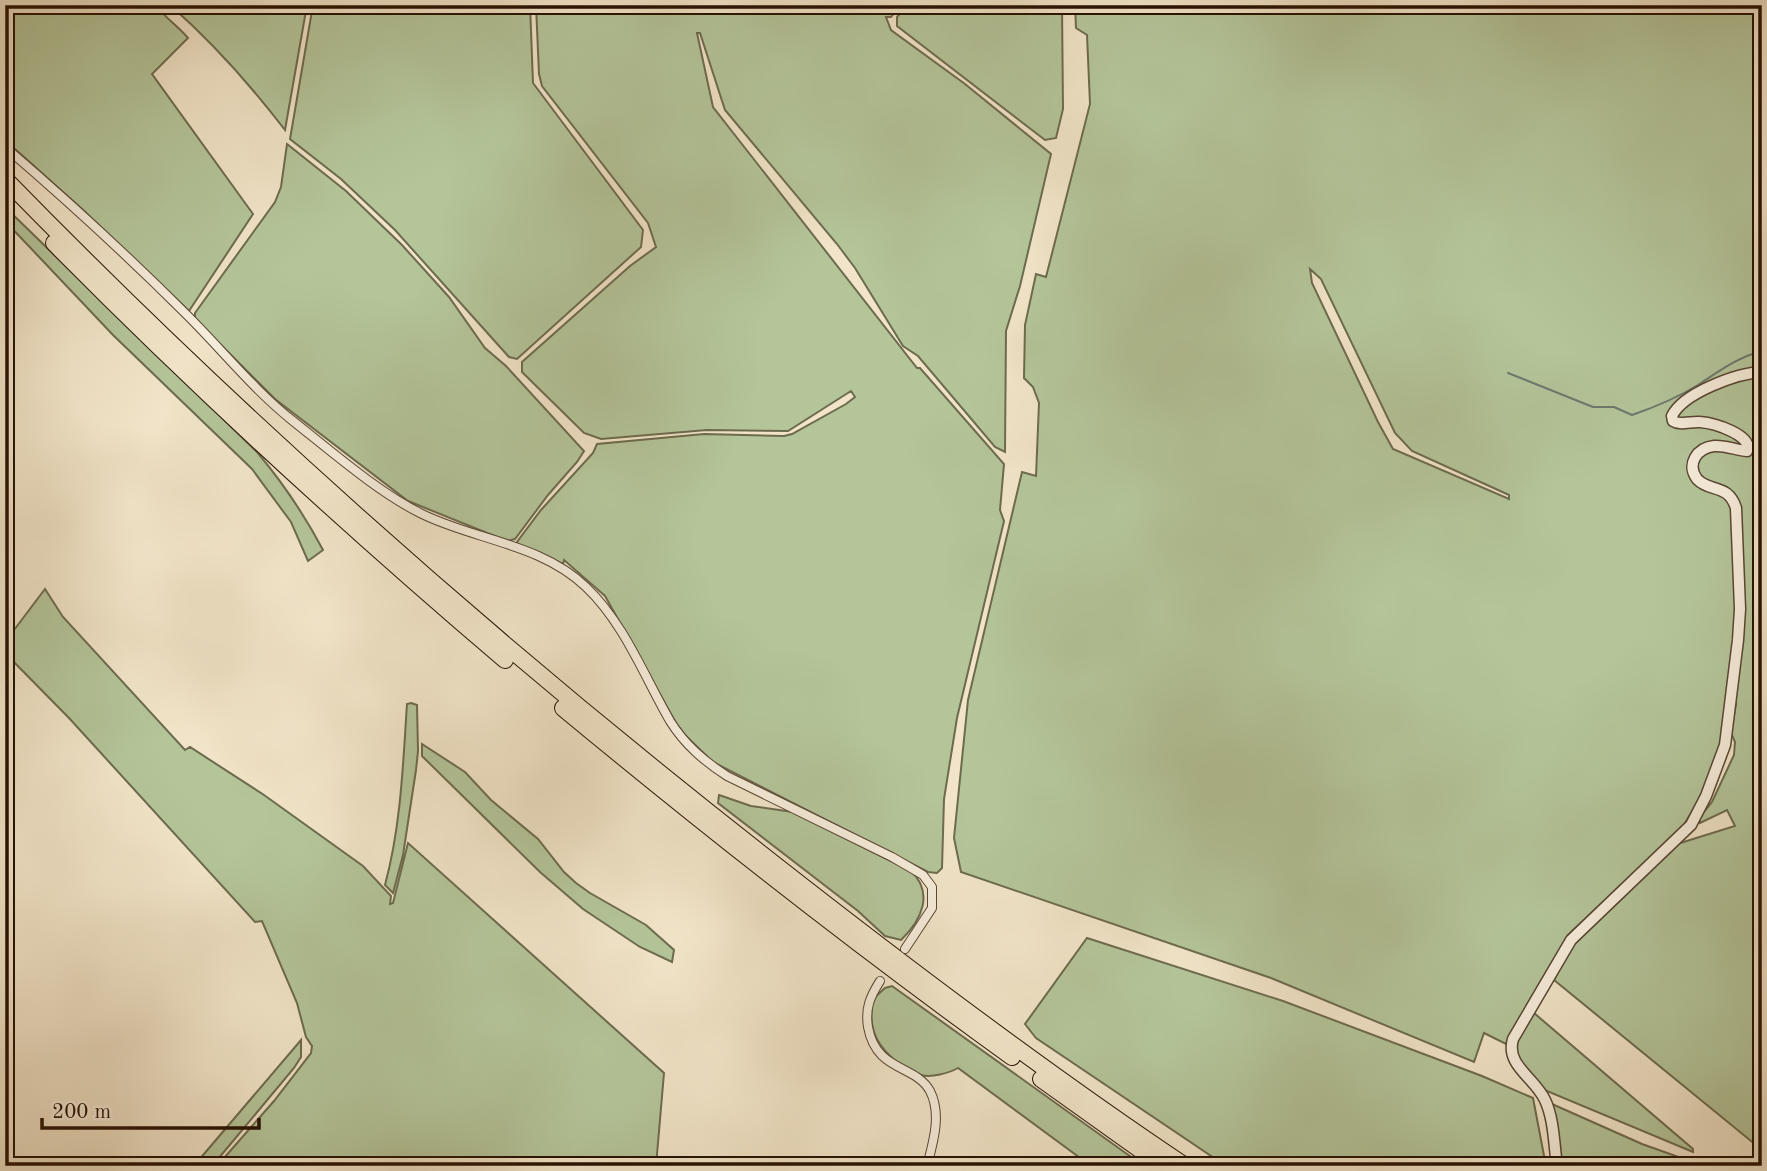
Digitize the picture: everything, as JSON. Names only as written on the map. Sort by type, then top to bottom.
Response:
[{"type":"highway","points":[[5,179],[130,304],[235,402],[396,551],[522,660],[855,927],[1033,1059],[1185,1166]]},
{"type":"highway","points":[[5,194],[132,323],[243,426],[417,585],[526,677],[668,795],[889,968],[1163,1166]]},
{"type":"street","points":[[5,147],[145,274],[281,410],[371,481],[425,516],[512,547],[557,566],[577,578],[612,618],[678,734],[703,759],[727,776],[923,875],[932,887],[932,908],[905,949]]},
{"type":"street","points":[[1557,1166],[1547,1103],[1541,1091],[1512,1057],[1511,1044],[1571,940],[1691,825],[1706,796],[1724,745],[1740,609],[1736,508],[1727,492],[1700,481],[1692,463],[1698,454],[1714,446],[1747,452],[1749,446],[1748,442],[1730,430],[1711,424],[1678,424],[1672,419],[1678,407],[1690,398],[1742,374],[1762,372]]},
{"type":"street","points":[[880,981],[870,995],[867,1007],[870,1035],[880,1054],[930,1090],[936,1121],[927,1166]]},
{"type":"green space","points":[[5,5],[156,5],[188,38],[152,74],[253,214],[189,311],[5,140]]},
{"type":"green space","points":[[170,5],[307,5],[285,130],[230,65]]},
{"type":"green space","points":[[313,5],[530,5],[533,83],[643,230],[641,247],[517,359],[509,357],[395,230],[341,179],[290,139]]},
{"type":"green space","points":[[536,5],[901,5],[891,17],[886,17],[891,30],[965,84],[1051,154],[1020,286],[1006,331],[1005,452],[995,447],[918,356],[903,346],[837,244],[725,110],[700,33],[697,33],[713,107],[917,368],[920,368],[1004,464],[1000,510],[1004,521],[957,718],[944,799],[942,868],[937,873],[928,872],[713,762],[676,723],[605,596],[564,560],[563,564],[518,545],[517,542],[541,510],[593,453],[597,444],[704,434],[784,436],[855,397],[851,391],[788,431],[707,430],[601,439],[584,433],[522,372],[522,362],[630,266],[656,247],[648,223],[542,86],[539,74]]},
{"type":"green space","points":[[907,5],[1062,5],[1063,109],[1056,138],[1045,140],[897,26],[897,17]]},
{"type":"green space","points":[[1075,5],[1762,5],[1762,1150],[1554,980],[1574,940],[1674,845],[1735,826],[1727,810],[1700,823],[1699,818],[1712,802],[1734,755],[1735,742],[1731,733],[1736,704],[1733,704],[1721,750],[1707,786],[1682,828],[1568,935],[1506,1044],[1484,1033],[1474,1062],[1271,978],[961,872],[954,838],[968,700],[1022,472],[1036,476],[1039,403],[1033,387],[1024,378],[1025,325],[1036,274],[1046,277],[1090,104],[1087,35],[1076,28]],"holes":[[[1310,269],[1321,279],[1395,433],[1412,451],[1509,495],[1509,499],[1393,449],[1312,283]]]},
{"type":"green space","points":[[287,144],[346,191],[402,245],[449,297],[485,348],[506,366],[584,451],[515,539],[507,541],[408,501],[275,399],[195,319],[195,313],[275,202],[281,187]]},
{"type":"green space","points":[[5,207],[257,452],[293,499],[323,550],[308,561],[291,522],[252,469],[113,335],[5,221]]},
{"type":"green space","points":[[45,589],[63,617],[185,750],[190,747],[264,795],[363,866],[391,896],[390,904],[393,903],[408,843],[664,1073],[656,1166],[217,1166],[274,1101],[311,1053],[312,1046],[306,1037],[297,1003],[262,921],[255,922],[69,718],[5,653],[5,642]]},
{"type":"green space","points":[[407,704],[417,705],[418,751],[403,855],[393,893],[385,885],[398,818]]},
{"type":"green space","points":[[422,744],[465,772],[491,800],[538,839],[576,883],[646,925],[674,950],[672,962],[640,947],[583,909],[540,872],[422,756]]},
{"type":"green space","points":[[719,795],[751,806],[793,812],[911,871],[918,879],[923,897],[915,924],[901,940],[885,936],[858,911],[718,803]]},
{"type":"green space","points":[[1087,938],[1283,1001],[1533,1098],[1546,1166],[1226,1166],[1036,1038],[1025,1024]]},
{"type":"green space","points":[[892,986],[1134,1159],[1138,1158],[1149,1166],[1091,1166],[958,1068],[940,1075],[925,1076],[900,1064],[886,1052],[877,1039],[871,1020],[873,999],[885,988]]},
{"type":"green space","points":[[1534,1013],[1693,1149],[1693,1152],[1542,1089],[1519,1062],[1515,1044]]},
{"type":"green space","points":[[301,1040],[301,1057],[294,1068],[218,1159],[210,1166],[203,1166],[198,1161]]},
{"type":"green space","points":[[1552,1104],[1642,1144],[1690,1161],[1694,1166],[1562,1166]]},
{"type":"waterway","points":[[1508,373],[1593,407],[1614,407],[1632,415],[1674,398],[1736,361],[1762,351]]}]
